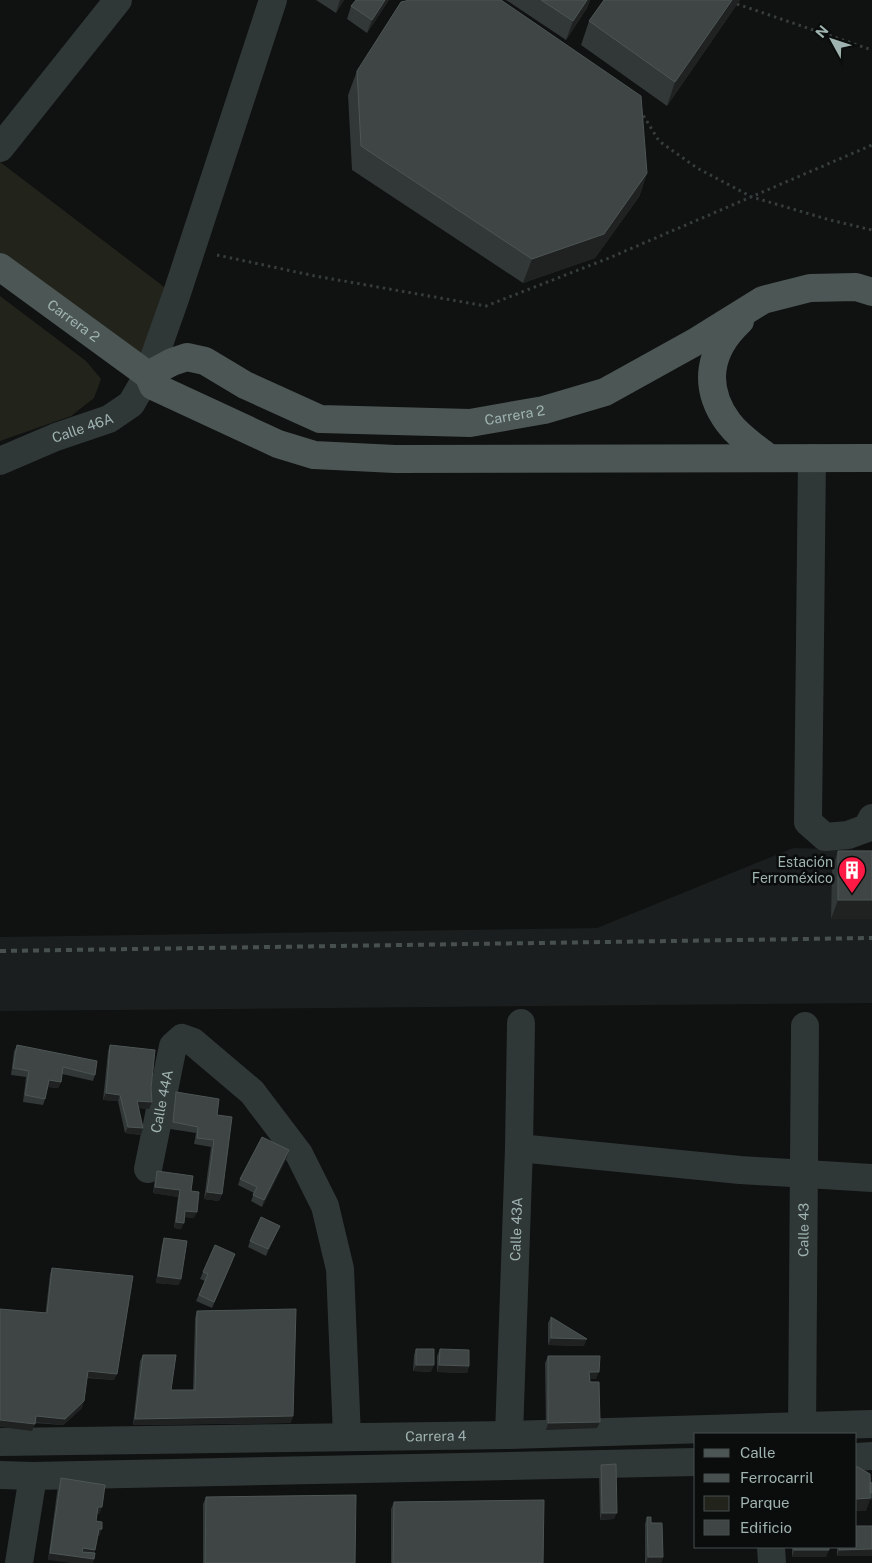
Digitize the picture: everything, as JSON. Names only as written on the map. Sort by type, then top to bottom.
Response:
[{"type":"main road","name":"Carrera 2","points":[[0,267],[148,375],[153,386],[278,444],[314,455],[395,459],[869,457]]},
{"type":"main road","name":"Carrera 2","points":[[148,375],[172,362],[187,357],[205,362],[245,385],[320,419],[470,422],[544,410],[605,392],[697,341],[763,300],[810,288],[856,287],[872,292]]},
{"type":"main road","points":[[763,300],[728,333],[715,355],[711,378],[717,401],[728,422],[744,439],[769,458]]},
{"type":"street","points":[[0,148],[118,0]]},
{"type":"street","name":"Calle 46A","points":[[0,461],[56,437],[109,419],[131,404],[148,375],[273,0]]},
{"type":"street","points":[[812,458],[808,822],[825,837],[848,835],[867,828],[872,818]]},
{"type":"street","name":"Calle 43A","points":[[509,1434],[519,1148],[521,1022]]},
{"type":"street","name":"Calle 43","points":[[802,1430],[805,1026]]},
{"type":"street","name":"Calle 44A","points":[[148,1169],[173,1046],[182,1038],[193,1042],[252,1092],[299,1154],[325,1206],[340,1269],[347,1436]]},
{"type":"street","points":[[519,1148],[804,1174],[872,1178]]},
{"type":"street","name":"Carrera 4","points":[[0,1442],[768,1431],[872,1424]]},
{"type":"street","points":[[857,1456],[872,1456]]},
{"type":"street","points":[[0,1475],[33,1476],[694,1462]]},
{"type":"street","points":[[19,1563],[33,1476]]},
{"type":"street","points":[[771,1548],[772,1563]]},
{"type":"path","points":[[737,4],[872,50]]},
{"type":"path","points":[[638,108],[659,141],[697,168],[752,197],[872,230]]},
{"type":"path","points":[[191,250],[315,276],[486,306],[609,258],[872,145]]},
{"type":"shaded area","points":[[793,848],[872,850],[872,1003],[0,1011],[0,937],[597,928]]},
{"type":"green space","points":[[0,162],[176,296],[148,375],[0,267]]},
{"type":"green space","points":[[0,296],[86,361],[101,379],[94,398],[71,416],[0,441]]},
{"type":"building","points":[[356,0],[385,0],[372,20],[351,6]]},
{"type":"building","points":[[410,0],[501,0],[641,96],[647,173],[604,234],[532,259],[361,146],[357,71],[401,2]]},
{"type":"building","points":[[541,0],[587,0],[573,21]]},
{"type":"building","points":[[604,0],[732,0],[675,82],[589,21]]},
{"type":"building","points":[[838,851],[872,851],[872,900],[838,900]]},
{"type":"building","points":[[17,1045],[97,1061],[95,1075],[63,1067],[61,1082],[49,1080],[45,1099],[25,1095],[29,1071],[13,1068]]},
{"type":"building","points":[[110,1045],[155,1050],[151,1088],[152,1102],[137,1101],[143,1128],[128,1127],[120,1095],[106,1093]]},
{"type":"building","points":[[176,1092],[219,1099],[217,1115],[232,1117],[222,1194],[207,1192],[214,1140],[197,1138],[198,1127],[173,1122]]},
{"type":"building","points":[[262,1137],[289,1150],[264,1200],[253,1195],[257,1187],[240,1179]]},
{"type":"building","points":[[157,1171],[193,1176],[191,1191],[199,1192],[197,1212],[185,1211],[184,1223],[176,1222],[180,1190],[155,1187]]},
{"type":"building","points":[[261,1217],[280,1226],[268,1249],[250,1241]]},
{"type":"building","points":[[164,1238],[187,1241],[181,1279],[158,1276]]},
{"type":"building","points":[[215,1245],[235,1254],[214,1302],[199,1295],[208,1274],[203,1272]]},
{"type":"building","points":[[52,1268],[133,1276],[117,1374],[88,1371],[84,1401],[65,1419],[36,1416],[35,1424],[0,1420],[0,1309],[47,1313]]},
{"type":"building","points":[[296,1309],[293,1416],[135,1419],[143,1355],[176,1355],[171,1390],[195,1390],[197,1311]]},
{"type":"building","points":[[551,1317],[587,1339],[551,1338]]},
{"type":"building","points":[[416,1349],[434,1349],[434,1365],[416,1365]]},
{"type":"building","points":[[440,1349],[469,1350],[469,1366],[439,1365]]},
{"type":"building","points":[[548,1356],[600,1356],[599,1372],[589,1372],[590,1382],[599,1382],[600,1422],[548,1423]]},
{"type":"building","points":[[616,1464],[617,1513],[602,1513],[601,1465]]},
{"type":"building","points":[[857,1467],[870,1474],[871,1498],[857,1499]]},
{"type":"building","points":[[61,1478],[105,1485],[102,1507],[98,1507],[96,1521],[102,1522],[102,1529],[99,1529],[95,1550],[83,1548],[82,1552],[95,1553],[94,1559],[50,1553]]},
{"type":"building","points":[[870,1482],[872,1483],[872,1493],[870,1493]]},
{"type":"building","points":[[356,1495],[355,1563],[205,1563],[206,1497]]},
{"type":"building","points":[[544,1500],[543,1563],[393,1563],[394,1502]]},
{"type":"building","points":[[647,1517],[651,1517],[651,1523],[662,1523],[663,1557],[648,1557]]},
{"type":"building","points":[[857,1526],[872,1526],[872,1549],[839,1550],[839,1548],[857,1548]]},
{"type":"building","points":[[794,1548],[829,1548],[829,1550],[794,1550]]},
{"type":"railway","points":[[0,951],[872,938]]},
{"type":"place","name":"Estación Ferroméxico","points":[[852,894]]}]
